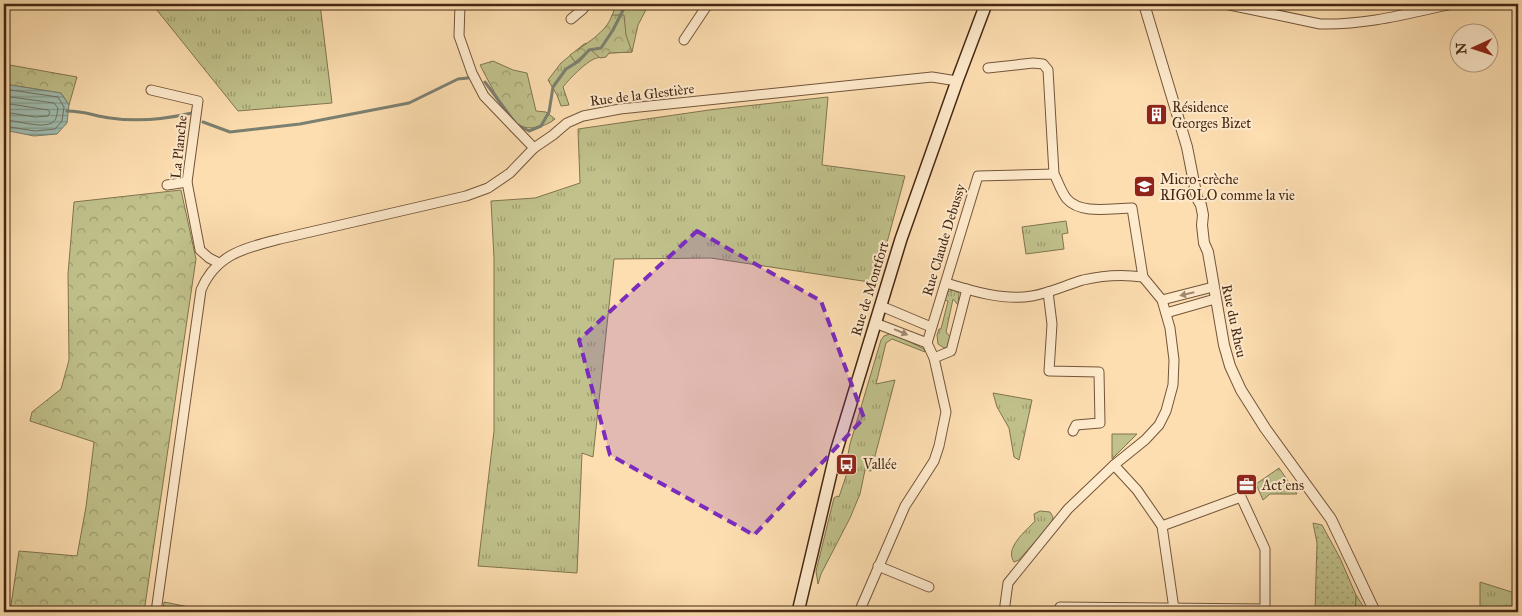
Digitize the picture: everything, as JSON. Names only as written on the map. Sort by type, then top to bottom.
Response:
[{"type":"main road","name":"Rue de Montfort","points":[[798,612],[827,485],[914,199],[986,4]]},
{"type":"street","points":[[460,4],[459,36],[472,73],[484,96],[534,148]]},
{"type":"street","points":[[571,19],[586,4]]},
{"type":"street","points":[[684,40],[708,4]]},
{"type":"street","name":"Rue du Rheu","points":[[1144,4],[1187,147],[1197,198],[1201,205],[1204,243],[1208,252],[1215,300],[1230,366],[1241,390],[1264,428],[1331,519],[1375,612]]},
{"type":"street","points":[[1225,4],[1320,24],[1336,24],[1373,22],[1452,4]]},
{"type":"street","points":[[988,68],[1033,63],[1043,64],[1048,70],[1054,174],[1066,198],[1076,206],[1089,209],[1132,208],[1143,277],[1162,300],[1170,328],[1174,360],[1174,385],[1166,411],[1158,425],[1145,440],[1114,465],[1068,509],[1008,583],[1004,612]]},
{"type":"street","name":"Rue de la Glestière","points":[[156,612],[201,290],[207,277],[219,263],[232,254],[255,246],[466,196],[488,188],[510,173],[534,148],[569,122],[583,116],[620,109],[932,77],[957,81]]},
{"type":"street","name":"La Planche","points":[[152,90],[198,100],[187,182],[200,250],[209,258],[219,263]]},
{"type":"street","name":"Rue Claude Debussy","points":[[927,342],[978,176],[1054,174]]},
{"type":"street","points":[[167,185],[187,182]]},
{"type":"street","points":[[946,283],[1007,297],[1030,297],[1083,280],[1119,274],[1143,277]]},
{"type":"street","points":[[1162,300],[1213,287]]},
{"type":"street","points":[[934,358],[951,351],[967,289]]},
{"type":"street","points":[[1048,292],[1052,324],[1049,371],[1100,372],[1100,423],[1076,425],[1073,432]]},
{"type":"street","points":[[1166,313],[1215,300]]},
{"type":"street","points":[[881,306],[931,327]]},
{"type":"street","points":[[859,612],[906,506],[934,461],[946,412],[934,358],[927,342],[876,323]]},
{"type":"street","points":[[1114,465],[1137,490],[1162,526],[1174,608]]},
{"type":"street","points":[[1060,607],[1265,609],[1265,549],[1241,497],[1162,526]]},
{"type":"street","points":[[878,566],[929,587]]},
{"type":"highlighted area","points":[[697,231],[821,301],[864,418],[754,535],[610,455],[579,340]]},
{"type":"green space","points":[[152,4],[320,4],[332,103],[238,111]]},
{"type":"green space","points":[[616,4],[649,4],[638,25],[632,52],[609,53],[586,64],[563,87],[569,105],[561,106],[548,80],[561,63],[584,44],[596,41],[610,22]]},
{"type":"green space","points":[[612,15],[624,15],[626,35],[632,52],[609,53],[606,57],[600,58],[590,49],[575,62],[570,55],[600,32]]},
{"type":"green space","points":[[493,61],[513,70],[527,73],[536,111],[546,112],[555,119],[542,126],[532,128],[523,127],[513,121],[480,65]]},
{"type":"green space","points":[[4,64],[77,77],[69,105],[61,93],[4,84]]},
{"type":"green space","points":[[828,97],[822,165],[905,176],[876,283],[711,258],[614,259],[593,457],[582,453],[577,573],[478,566],[494,431],[494,258],[491,201],[535,198],[580,183],[578,129],[709,110]]},
{"type":"green space","points":[[181,190],[196,259],[144,612],[10,612],[19,551],[77,556],[86,507],[94,442],[30,421],[32,412],[61,389],[69,360],[68,274],[74,202]]},
{"type":"green space","points":[[1066,221],[1068,233],[1062,234],[1064,249],[1026,254],[1022,227]]},
{"type":"green space","points":[[953,290],[959,293],[958,305],[953,299],[946,332],[951,338],[948,347],[944,348],[938,344],[937,335],[939,329],[941,329],[948,301],[945,300],[947,292]]},
{"type":"green space","points":[[892,333],[924,349],[925,352],[892,339],[886,343],[876,384],[895,380],[871,471],[865,470],[860,494],[850,518],[821,574],[818,584],[816,571],[834,498],[839,497],[850,464],[847,460],[850,444],[881,340],[884,336]]},
{"type":"green space","points":[[993,393],[1032,400],[1019,460],[1014,457],[1009,428],[997,407]]},
{"type":"green space","points":[[1112,434],[1137,434],[1112,459]]},
{"type":"green space","points":[[1279,468],[1297,494],[1270,494],[1263,500],[1256,484]]},
{"type":"green space","points":[[1040,511],[1050,512],[1053,517],[1052,522],[1019,560],[1014,562],[1012,551],[1017,540],[1035,521],[1034,514]]},
{"type":"green space","points":[[1313,523],[1322,525],[1340,558],[1356,595],[1355,612],[1315,612],[1317,543]]},
{"type":"green space","points":[[1480,582],[1518,594],[1518,612],[1480,612]]},
{"type":"green space","points":[[1356,595],[1367,612],[1355,612]]},
{"type":"green space","points":[[164,602],[214,612],[163,612]]},
{"type":"water","points":[[4,84],[61,93],[69,105],[67,123],[57,134],[34,136],[4,130]]},
{"type":"waterway","points":[[485,82],[516,124],[529,131],[541,126],[549,112],[553,87],[566,69],[579,61],[589,50],[601,48],[613,30],[626,4]]},
{"type":"waterway","points":[[203,122],[230,132],[300,124],[409,103],[458,79],[468,78]]},
{"type":"waterway","points":[[67,111],[131,120],[172,117],[192,113]]},
{"type":"place","name":"Résidence Georges Bizet","points":[[1156,115]]},
{"type":"place","name":"Micro-crèche RIGOLO comme la vie","points":[[1144,187]]},
{"type":"place","name":"Vallée","points":[[847,464]]},
{"type":"place","name":"Act’ens","points":[[1246,485]]}]
